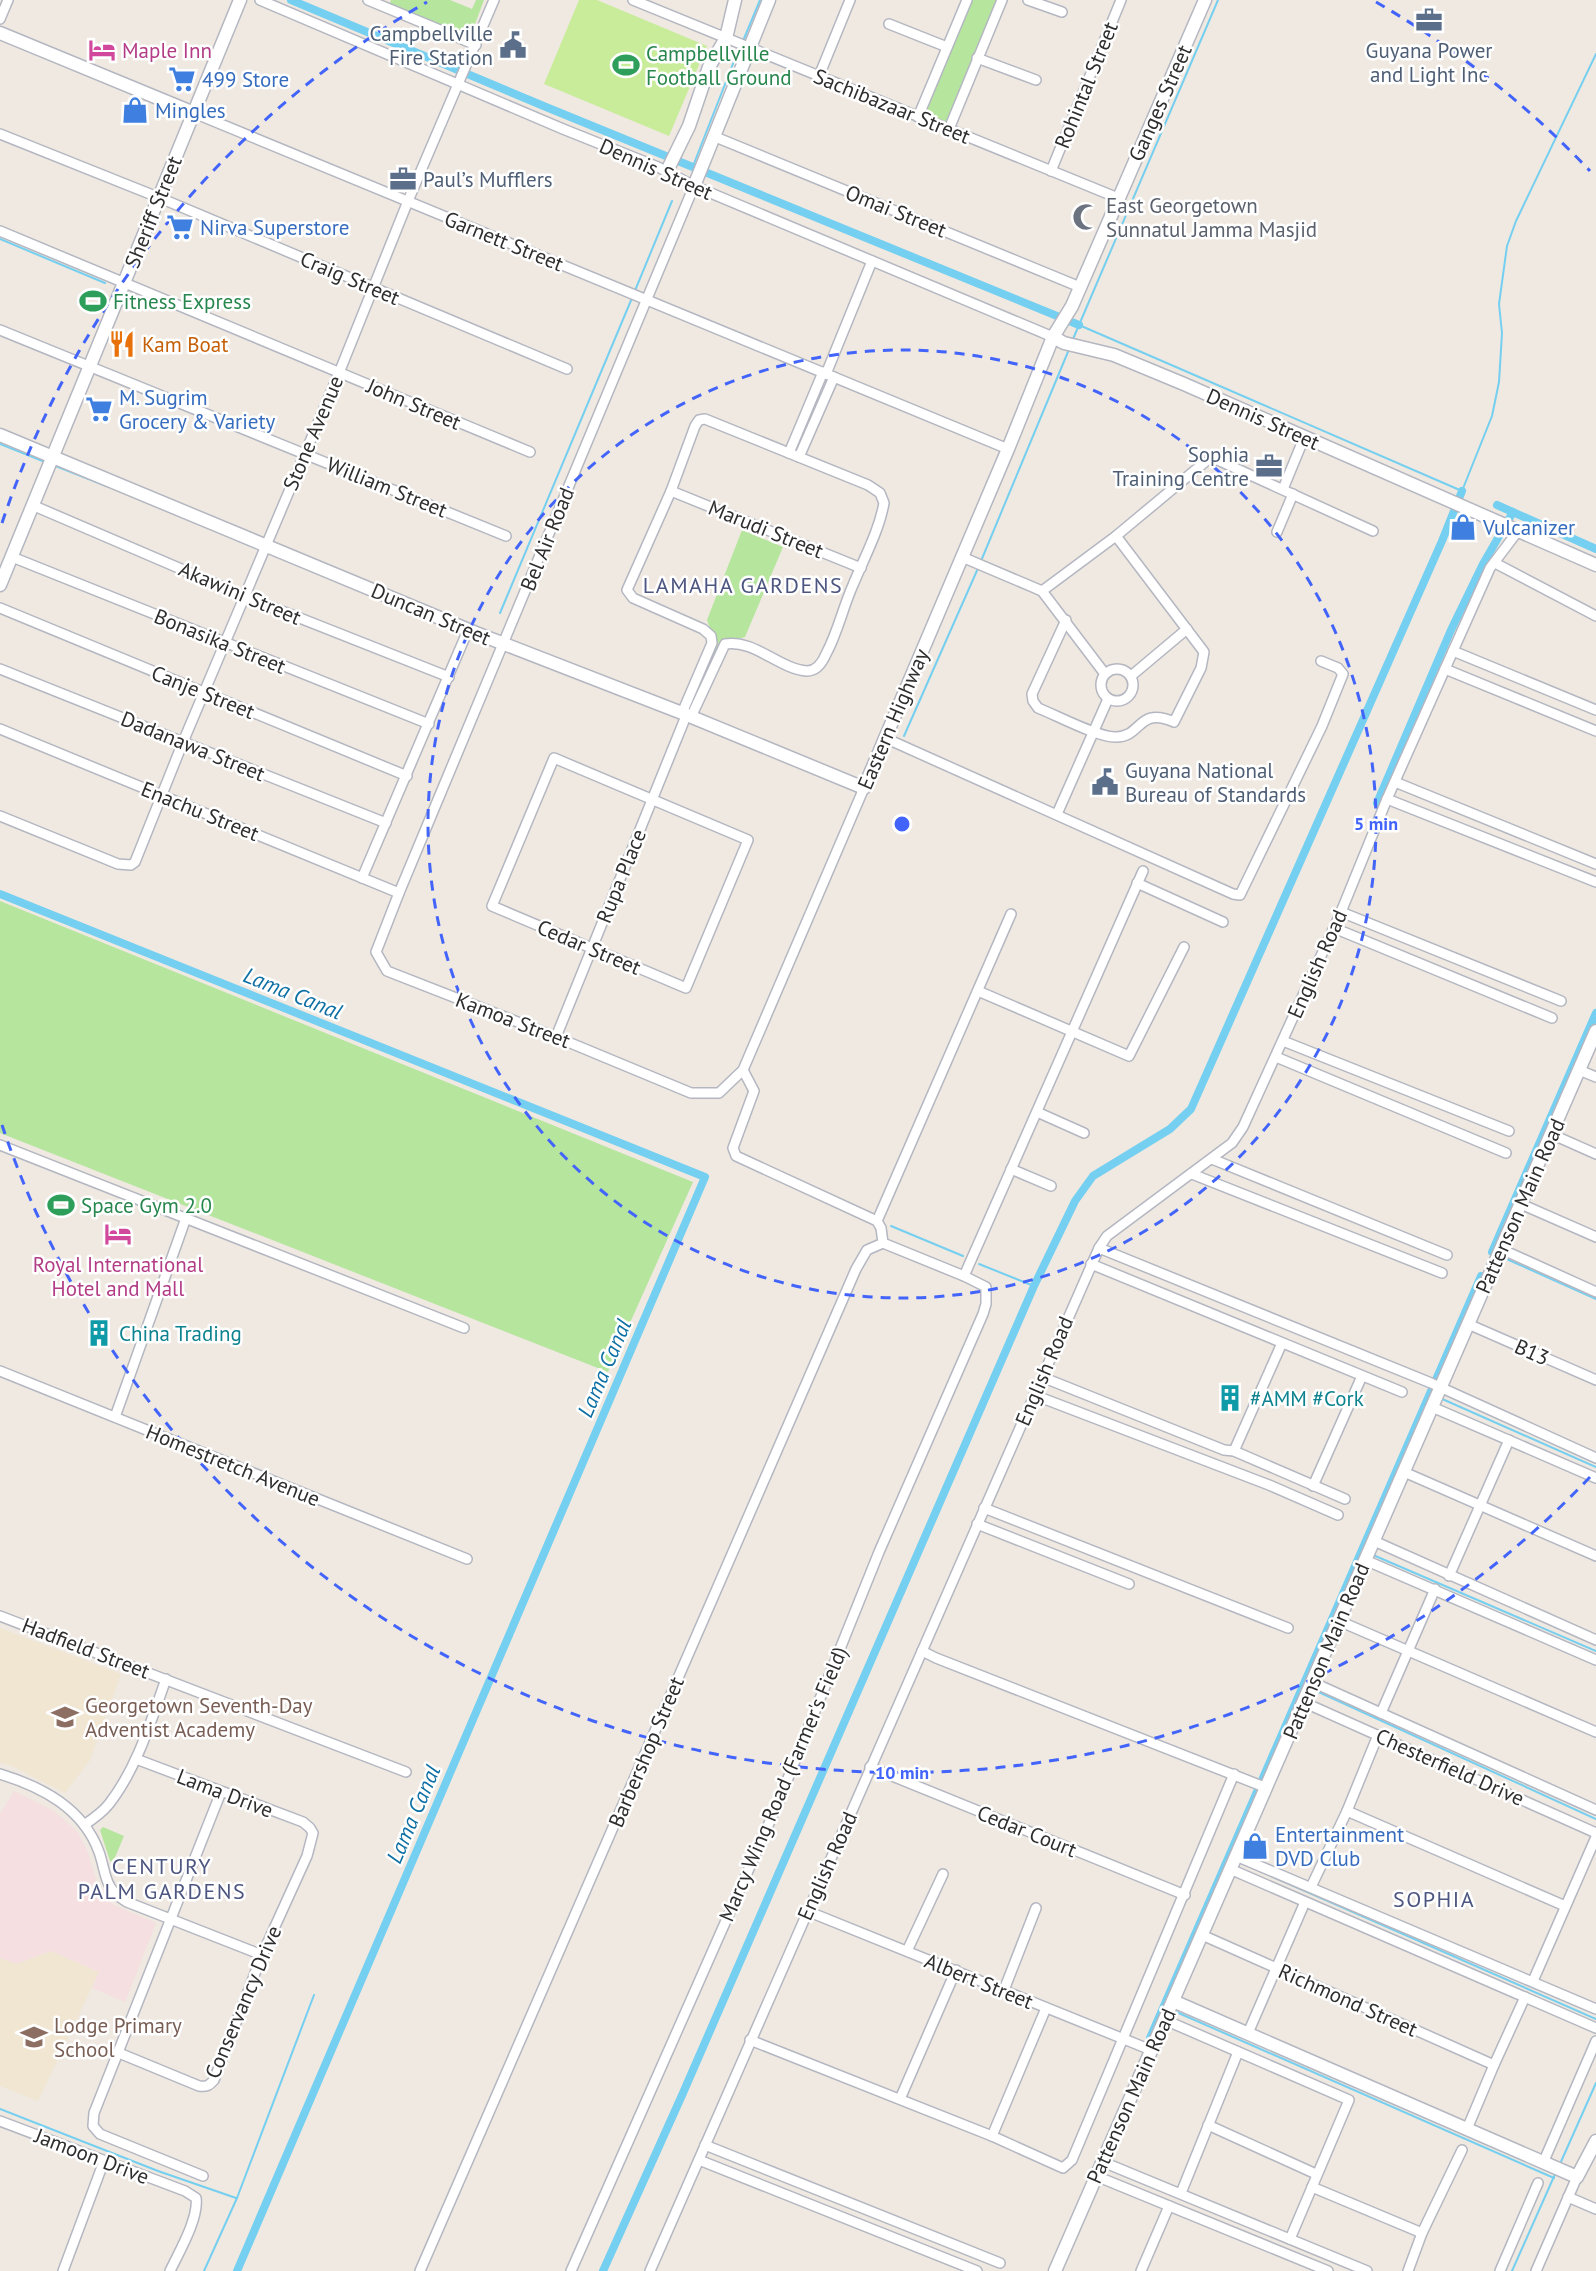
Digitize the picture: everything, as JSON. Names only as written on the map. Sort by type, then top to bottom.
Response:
[{"type":"street","points":[[0,19],[8,0]]},
{"type":"street","name":"Sheriff Street","points":[[0,585],[240,0]]},
{"type":"street","name":"Dennis Street","points":[[260,0],[872,261],[1063,338],[1136,364],[1510,527]]},
{"type":"street","points":[[368,0],[476,45]]},
{"type":"street","name":"Stone Avenue","points":[[0,816],[118,864],[131,866],[138,857],[224,642],[494,0]]},
{"type":"street","name":"Sachibazaar Street","points":[[633,0],[1118,198]]},
{"type":"street","points":[[670,173],[709,67],[730,40],[735,0]]},
{"type":"street","points":[[691,184],[713,136],[747,47],[769,0]]},
{"type":"street","points":[[819,76],[850,0]]},
{"type":"street","points":[[918,117],[967,0]]},
{"type":"street","points":[[949,129],[1002,0]]},
{"type":"street","points":[[1028,0],[1062,12]]},
{"type":"street","name":"Rohintal Street","points":[[1051,171],[1121,0]]},
{"type":"street","name":"Ganges Street","points":[[1063,338],[1072,306],[1205,0]]},
{"type":"street","points":[[889,24],[947,46]]},
{"type":"street","name":"Garnett Street","points":[[0,33],[1008,449]]},
{"type":"street","points":[[977,58],[1036,80]]},
{"type":"street","name":"Craig Street","points":[[0,134],[160,198],[567,369]]},
{"type":"street","name":"Omai Street","points":[[713,136],[1080,287]]},
{"type":"street","name":"Bel Air Road","points":[[399,893],[647,300],[691,184]]},
{"type":"street","name":"John Street","points":[[0,231],[530,452]]},
{"type":"street","points":[[799,457],[872,261]]},
{"type":"street","name":"William Street","points":[[0,330],[506,536]]},
{"type":"street","name":"Eastern Highway","points":[[719,1093],[743,1070],[1008,449],[1063,338]]},
{"type":"street","points":[[789,453],[828,374]]},
{"type":"street","points":[[709,419],[868,485],[884,498],[883,510],[827,653],[815,670],[798,669],[738,643],[725,644],[686,715],[712,643],[711,636],[704,629],[639,602],[627,590],[671,491],[699,420],[709,419]]},
{"type":"street","name":"Duncan Street","points":[[0,435],[51,461],[265,544],[472,632],[686,715],[864,788]]},
{"type":"street","points":[[1283,489],[1304,438]]},
{"type":"street","points":[[1042,591],[1116,536],[1211,457],[1373,531]]},
{"type":"street","name":"Marudi Street","points":[[671,491],[861,568]]},
{"type":"street","points":[[1277,532],[1293,494]]},
{"type":"street","name":"Akawini Street","points":[[33,505],[244,596],[449,677]]},
{"type":"street","points":[[1510,527],[1596,565]]},
{"type":"street","name":"English Road","points":[[650,2271],[1091,1264],[1107,1236],[1232,1143],[1244,1126],[1341,912],[1387,799],[1510,527]]},
{"type":"street","points":[[1066,620],[1034,690],[1033,701],[1038,708],[1110,737],[1120,737],[1152,717],[1174,722],[1204,658],[1202,647],[1116,536]]},
{"type":"street","name":"Bonasika Street","points":[[12,557],[429,724]]},
{"type":"street","points":[[962,557],[1042,591],[1105,674]]},
{"type":"street","points":[[1495,563],[1596,616]]},
{"type":"street","name":"Canje Street","points":[[0,608],[406,776]]},
{"type":"street","points":[[1131,676],[1187,629]]},
{"type":"street","points":[[362,878],[449,677],[472,632]]},
{"type":"street","points":[[712,643],[723,647]]},
{"type":"street","points":[[1453,651],[1596,710]]},
{"type":"street","points":[[885,738],[1233,894],[1240,895],[1322,726],[1343,674],[1338,668],[1321,661]]},
{"type":"street","name":"Dadanawa Street","points":[[0,669],[386,823]]},
{"type":"street","points":[[1108,699],[1101,687],[1105,674],[1118,669],[1131,676]]},
{"type":"street","points":[[1445,669],[1596,730]]},
{"type":"street","points":[[1108,699],[1121,701],[1129,697],[1133,689],[1131,676]]},
{"type":"street","points":[[1057,814],[1108,699]]},
{"type":"street","name":"Rupa Place","points":[[556,1037],[686,715]]},
{"type":"street","name":"Enachu Street","points":[[0,729],[399,893]]},
{"type":"street","name":"Cedar Street","points":[[554,758],[652,800],[748,840],[686,988],[492,906],[554,758]]},
{"type":"street","points":[[1395,782],[1596,864]]},
{"type":"street","points":[[1387,799],[1596,882]]},
{"type":"street","points":[[743,1070],[754,1091],[733,1148],[736,1156],[877,1221],[881,1228],[883,1243],[964,1276],[1143,871]]},
{"type":"street","points":[[1137,883],[1223,922]]},
{"type":"street","name":"Kamoa Street","points":[[399,893],[376,952],[387,971],[556,1037],[691,1094],[719,1093]]},
{"type":"street","points":[[1341,912],[1561,1001]]},
{"type":"street","points":[[877,1221],[1011,914]]},
{"type":"street","points":[[1334,928],[1552,1018]]},
{"type":"street","points":[[978,991],[1071,1033],[1129,1056],[1184,947]]},
{"type":"street","name":"Pattenson Main Road","points":[[1055,2271],[1100,2168],[1147,2048],[1165,2020],[1264,1787],[1433,1405],[1438,1387],[1495,1264],[1596,1031]]},
{"type":"street","points":[[1283,1041],[1509,1131]]},
{"type":"street","points":[[1276,1057],[1506,1153]]},
{"type":"street","points":[[1579,1070],[1596,1077]]},
{"type":"street","points":[[1036,1112],[1084,1133]]},
{"type":"street","points":[[1551,1134],[1596,1154]]},
{"type":"street","points":[[0,1145],[464,1328]]},
{"type":"street","points":[[1212,1159],[1447,1255]]},
{"type":"street","points":[[1011,1169],[1051,1186]]},
{"type":"street","points":[[1192,1174],[1442,1273]]},
{"type":"street","points":[[1521,1204],[1596,1237]]},
{"type":"street","points":[[115,1417],[186,1218]]},
{"type":"street","name":"Barbershop Street","points":[[420,2271],[855,1269],[867,1250],[883,1243]]},
{"type":"street","points":[[1099,1248],[1438,1387],[1596,1458]]},
{"type":"street","points":[[1501,1249],[1596,1292]]},
{"type":"street","points":[[1091,1264],[1402,1392]]},
{"type":"street","name":"Marcy Wing Road (Farmer's Field)","points":[[571,2271],[778,1803],[879,1552],[968,1353],[983,1314],[987,1294],[986,1287],[964,1276]]},
{"type":"street","name":"B13","points":[[1468,1324],[1596,1380]]},
{"type":"street","points":[[1234,1451],[1282,1343]]},
{"type":"street","name":"Homestretch Avenue","points":[[0,1371],[467,1558]]},
{"type":"street","points":[[1313,1486],[1362,1376]]},
{"type":"street","points":[[1042,1377],[1224,1450],[1234,1451],[1345,1499]]},
{"type":"street","points":[[1034,1395],[1269,1485],[1338,1515]]},
{"type":"street","points":[[1433,1405],[1596,1478]]},
{"type":"street","points":[[1449,1576],[1509,1440]]},
{"type":"street","points":[[1404,1472],[1596,1556]]},
{"type":"street","points":[[984,1508],[1288,1628]]},
{"type":"street","points":[[977,1524],[1125,1582],[1127,1564]]},
{"type":"street","points":[[1373,1542],[1596,1640]]},
{"type":"street","points":[[1366,1558],[1596,1660]]},
{"type":"street","points":[[1381,1713],[1435,1589]]},
{"type":"street","name":"Hadfield Street","points":[[0,1616],[406,1772]]},
{"type":"street","points":[[1338,1621],[1596,1732]]},
{"type":"street","points":[[922,1651],[1264,1787]]},
{"type":"street","points":[[84,1825],[109,1804],[136,1759],[166,1679]]},
{"type":"street","name":"Chesterfield Drive","points":[[1312,1682],[1596,1810]]},
{"type":"street","name":"Chesterfield Drive","points":[[1303,1702],[1596,1835]]},
{"type":"street","points":[[1311,1887],[1347,1811],[1378,1735]]},
{"type":"street","name":"Lama Drive","points":[[136,1759],[303,1822],[312,1830]]},
{"type":"street","name":"Cedar Court","points":[[870,1767],[1185,1894]]},
{"type":"street","points":[[0,1774],[16,1779],[65,1804],[84,1825],[98,1851],[106,1882],[117,1896],[262,1955]]},
{"type":"street","points":[[750,2040],[992,2136],[1063,2168],[1067,2166],[1185,1894],[1234,1774]]},
{"type":"street","points":[[203,2176],[100,2134],[93,2126],[94,2113],[221,1792]]},
{"type":"street","points":[[1347,1811],[1564,1906]]},
{"type":"street","name":"Conservancy Drive","points":[[119,2053],[199,2086],[210,2085],[214,2080],[262,1955],[307,1856],[313,1836],[312,1830]]},
{"type":"street","points":[[1533,1981],[1596,1835]]},
{"type":"street","points":[[1236,1856],[1596,2009]]},
{"type":"street","points":[[1230,1869],[1596,2028]]},
{"type":"street","points":[[907,1951],[943,1874]]},
{"type":"street","points":[[1248,2033],[1305,1902]]},
{"type":"street","points":[[1004,1990],[1036,1908]]},
{"type":"street","name":"Albert Street","points":[[807,1911],[1147,2048]]},
{"type":"street","name":"Richmond Street","points":[[1202,1935],[1494,2064]]},
{"type":"street","points":[[900,2099],[956,1970]]},
{"type":"street","points":[[1467,2129],[1525,1998]]},
{"type":"street","points":[[1173,2001],[1577,2176]]},
{"type":"street","points":[[992,2136],[1046,2008]]},
{"type":"street","points":[[1165,2020],[1349,2100],[1290,2239]]},
{"type":"street","points":[[1544,2163],[1596,2041]]},
{"type":"street","points":[[1181,2193],[1238,2052]]},
{"type":"street","name":"Jamoon Drive","points":[[0,2121],[185,2191],[196,2198],[197,2206],[194,2216],[170,2271]]},
{"type":"street","points":[[1208,2125],[1316,2174]]},
{"type":"street","points":[[1536,2271],[1577,2176],[1596,2141]]},
{"type":"street","points":[[705,2145],[1000,2263]]},
{"type":"street","points":[[1408,2271],[1422,2233],[1462,2150]]},
{"type":"street","points":[[699,2160],[977,2271]]},
{"type":"street","points":[[63,2271],[104,2161]]},
{"type":"street","points":[[1100,2168],[1181,2193],[1367,2271]]},
{"type":"street","points":[[1100,2168],[1169,2206],[1328,2271]]},
{"type":"street","points":[[1500,2271],[1538,2183]]},
{"type":"street","points":[[1312,2187],[1422,2233]]},
{"type":"street","points":[[1568,2197],[1596,2209]]},
{"type":"street","points":[[1141,2271],[1169,2206]]},
{"type":"street","points":[[926,2250],[932,2236]]},
{"type":"shaded area","name":"Georgetown Seventh-Day Adventist Academy","points":[[0,1628],[121,1674],[90,1760],[65,1793],[10,1765],[0,1763]]},
{"type":"shaded area","points":[[14,1791],[54,1811],[77,1831],[87,1850],[101,1896],[114,1905],[156,1923],[125,2002],[92,1988],[99,1972],[51,1951],[16,1964],[0,1958],[0,1814]]},
{"type":"shaded area","name":"Lodge Primary School","points":[[51,1951],[99,1972],[38,2101],[0,2086],[0,1958],[17,1964]]},
{"type":"green space","points":[[391,0],[450,0],[472,9],[476,0],[484,0],[469,40],[389,6]]},
{"type":"green space","name":"Campbellville Football Ground","points":[[579,0],[597,0],[707,46],[669,136],[544,84]]},
{"type":"green space","points":[[967,0],[1003,0],[949,129],[918,117]]},
{"type":"green space","points":[[742,530],[783,547],[745,637],[723,643],[690,714],[681,710],[713,638],[707,620]]},
{"type":"green space","points":[[0,901],[693,1182],[608,1372],[0,1133]]},
{"type":"green space","points":[[103,1827],[124,1836],[113,1862],[110,1861],[100,1830]]},
{"type":"waterway","points":[[291,0],[1079,325]]},
{"type":"waterway","points":[[743,41],[760,0]]},
{"type":"waterway","points":[[1073,339],[1218,0]]},
{"type":"waterway","points":[[693,166],[740,46]]},
{"type":"waterway","points":[[1079,325],[1462,491],[1492,416],[1499,382],[1502,333],[1499,304],[1507,246],[1516,221],[1596,54]]},
{"type":"waterway","points":[[634,293],[672,201]]},
{"type":"waterway","points":[[0,239],[105,283]]},
{"type":"waterway","points":[[500,613],[632,298]]},
{"type":"waterway","points":[[981,561],[1070,347]]},
{"type":"waterway","points":[[0,444],[45,462]]},
{"type":"waterway","points":[[53,465],[109,487]]},
{"type":"waterway","points":[[603,2271],[683,2093],[1034,1286],[1075,1201],[1093,1176],[1170,1129],[1191,1109],[1462,491]]},
{"type":"waterway","points":[[1497,505],[1596,549]]},
{"type":"waterway","points":[[1377,803],[1451,630],[1483,564],[1513,512]]},
{"type":"waterway","points":[[237,540],[256,548]]},
{"type":"waterway","points":[[904,736],[979,566]]},
{"type":"waterway","name":"Lama Canal","points":[[0,894],[705,1177],[237,2271]]},
{"type":"waterway","points":[[1492,1252],[1596,1013]]},
{"type":"waterway","points":[[891,1226],[963,1256]]},
{"type":"waterway","points":[[1502,1257],[1596,1299]]},
{"type":"waterway","points":[[979,1264],[1034,1286]]},
{"type":"waterway","points":[[1150,2038],[1481,1276]]},
{"type":"waterway","points":[[1440,1398],[1596,1467]]},
{"type":"waterway","points":[[1373,1555],[1596,1651]]},
{"type":"waterway","points":[[1312,1689],[1596,1819]]},
{"type":"waterway","points":[[1239,1862],[1596,2019]]},
{"type":"waterway","points":[[204,2271],[237,2198],[314,1995]]},
{"type":"waterway","points":[[1174,2011],[1554,2178]]},
{"type":"waterway","points":[[1560,2164],[1596,2083]]},
{"type":"waterway","points":[[0,2109],[158,2171],[236,2198]]},
{"type":"waterway","points":[[1103,2167],[1159,2190]]},
{"type":"waterway","points":[[1512,2271],[1556,2172]]},
{"type":"place","name":"Guyana Power and Light Inc","points":[[1429,20]]},
{"type":"place","name":"Campbellville Fire Station","points":[[513,45]]},
{"type":"place","name":"Maple Inn","points":[[102,50]]},
{"type":"place","name":"Campbellville Football Ground","points":[[626,65]]},
{"type":"place","name":"499 Store","points":[[182,79]]},
{"type":"place","name":"Mingles","points":[[135,110]]},
{"type":"place","name":"Paul’s Mufflers","points":[[403,179]]},
{"type":"place","name":"East Georgetown Sunnatul Jamma Masjid","points":[[1086,217]]},
{"type":"place","name":"Nirva Superstore","points":[[180,227]]},
{"type":"place","name":"Fitness Express","points":[[93,301]]},
{"type":"place","name":"Kam Boat","points":[[122,344]]},
{"type":"place","name":"M. Sugrim Grocery & Variety","points":[[99,409]]},
{"type":"place","name":"Sophia Training Centre","points":[[1269,466]]},
{"type":"place","name":"Vulcanizer","points":[[1463,527]]},
{"type":"place","name":"Guyana National Bureau of Standards","points":[[1105,782]]},
{"type":"place","name":"Space Gym 2.0","points":[[61,1205]]},
{"type":"place","name":"Royal International Hotel and Mall","points":[[118,1234]]},
{"type":"place","name":"China Trading","points":[[99,1333]]},
{"type":"place","name":"#AMM #Cork","points":[[1230,1398]]},
{"type":"place","name":"Georgetown Seventh-Day Adventist Academy","points":[[65,1717]]},
{"type":"place","name":"Entertainment DVD Club","points":[[1255,1846]]},
{"type":"place","name":"Lodge Primary School","points":[[34,2037]]},
{"type":"district","name":"LAMAHA GARDENS","points":[[743,585]]},
{"type":"district","name":"CENTURY PALM GARDENS","points":[[162,1878]]},
{"type":"district","name":"SOPHIA","points":[[1434,1899]]}]
